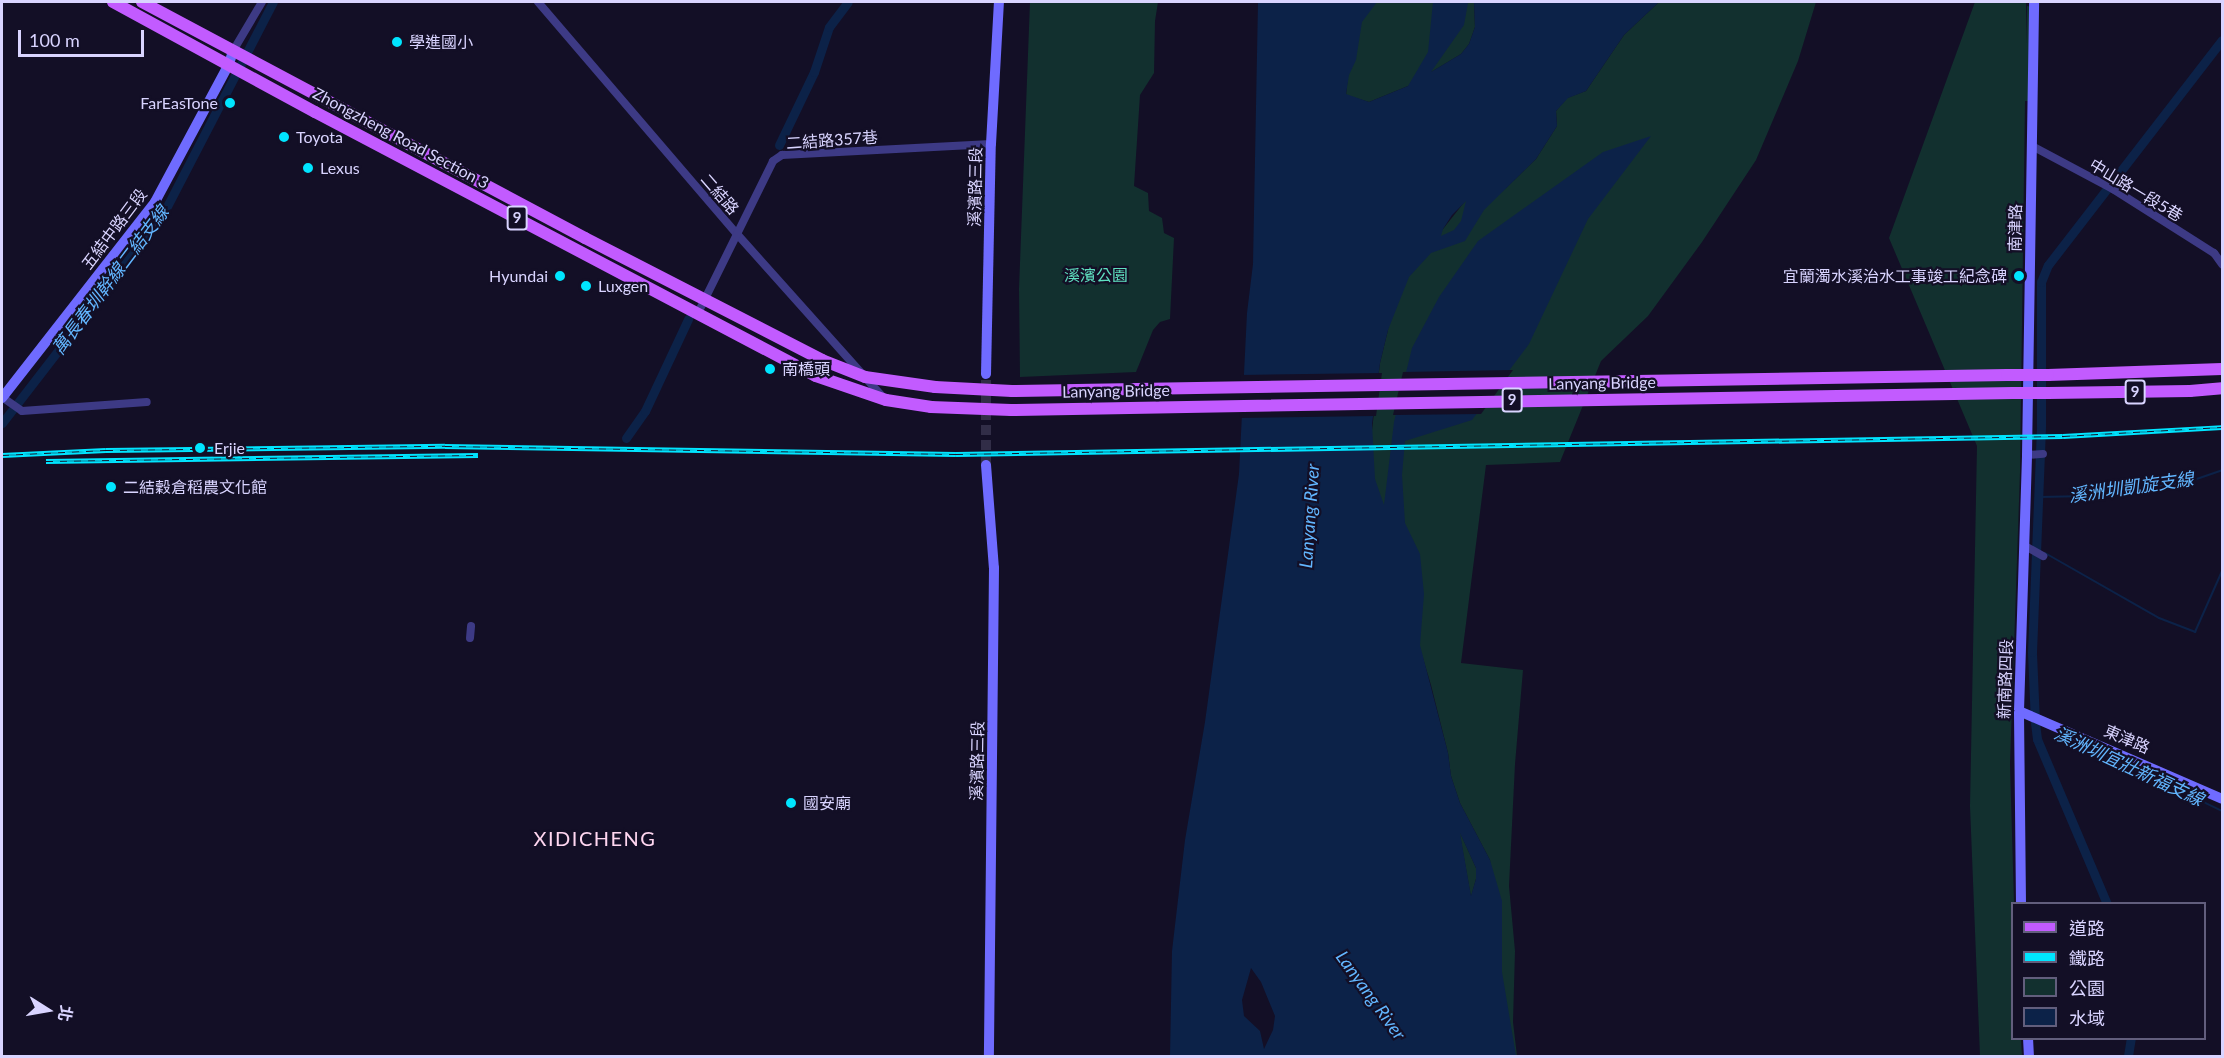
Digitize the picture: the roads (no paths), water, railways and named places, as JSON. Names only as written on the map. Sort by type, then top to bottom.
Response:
[{"type":"main road","name":"Zhongzheng Road Section 3","points":[[113,2],[816,376],[885,400],[931,407],[1011,410]]},
{"type":"main road","name":"Zhongzheng Road Section 3","points":[[142,2],[822,360],[865,377],[935,387],[1012,391]]},
{"type":"main road","points":[[390,151],[396,137]]},
{"type":"main road","name":"Lanyang Bridge","points":[[1012,391],[2049,375],[2223,369]]},
{"type":"main road","name":"Lanyang Bridge","points":[[1011,410],[2190,391],[2223,388]]},
{"type":"street","name":"五結中路三段","points":[[2,397],[155,202],[229,64],[233,51],[262,2]]},
{"type":"street","name":"二結路","points":[[538,2],[737,234],[885,400]]},
{"type":"street","name":"溪濱路三段","points":[[986,374],[991,144],[999,2]]},
{"type":"street","name":"南津路","points":[[2034,2],[2032,146],[2035,455]]},
{"type":"street","name":"二結路357巷","points":[[698,313],[773,161],[782,155],[991,144]]},
{"type":"street","name":"中山路一段5巷","points":[[2032,146],[2107,186],[2214,254],[2223,264]]},
{"type":"street","points":[[767,153],[773,161]]},
{"type":"street","points":[[2,397],[22,411],[147,402]]},
{"type":"street","name":"新南路四段","points":[[2021,902],[2019,711],[2035,455]]},
{"type":"street","name":"溪濱路三段","points":[[986,465],[994,568],[989,1056]]},
{"type":"street","points":[[2029,549],[2043,556]]},
{"type":"street","points":[[470,639],[471,626]]},
{"type":"street","name":"東津路","points":[[2019,711],[2036,716],[2223,799]]},
{"type":"street","points":[[2028,1040],[2029,1056]]},
{"type":"water","name":"Lanyang River","points":[[1258,2],[1377,2],[1362,22],[1356,60],[1349,75],[1346,94],[1369,102],[1408,86],[1428,52],[1433,2],[1468,3],[1464,25],[1431,72],[1461,54],[1469,44],[1475,27],[1474,2],[1659,2],[1624,35],[1586,91],[1568,98],[1556,111],[1557,126],[1536,159],[1484,210],[1465,241],[1431,253],[1409,277],[1388,330],[1380,363],[1372,424],[1375,479],[1384,505],[1394,422],[1412,348],[1439,297],[1478,241],[1603,152],[1651,136],[1588,219],[1529,344],[1472,420],[1405,441],[1402,475],[1405,523],[1420,554],[1424,594],[1420,645],[1448,753],[1451,776],[1460,803],[1490,860],[1502,901],[1502,972],[1516,1056],[1170,1056],[1172,951],[1185,840],[1205,722],[1239,474],[1247,313],[1253,264]],"holes":[[[1466,201],[1461,221],[1454,230],[1441,236],[1452,215]],[[1460,833],[1476,868],[1476,879],[1471,896]],[[1251,968],[1261,982],[1275,1016],[1273,1030],[1264,1049],[1260,1031],[1244,1016],[1242,1000]]]},
{"type":"waterway","name":"萬長春圳幹線二結支線","points":[[2,423],[162,216],[273,2]]},
{"type":"waterway","points":[[779,145],[814,72],[829,27],[848,2]]},
{"type":"waterway","points":[[2106,902],[2037,739],[2035,722],[2032,652],[2041,426],[2041,282],[2048,265],[2222,40]]},
{"type":"waterway","points":[[626,438],[645,411],[688,319]]},
{"type":"waterway","name":"溪洲圳凱旋支線","points":[[2039,497],[2088,496],[2188,482],[2222,470]]},
{"type":"waterway","points":[[2045,553],[2159,618],[2195,632],[2222,571]]},
{"type":"waterway","name":"溪洲圳宜壯新福支線","points":[[2089,747],[2222,811]]},
{"type":"waterway","points":[[2128,1056],[2131,1040]]},
{"type":"tunnel","points":[[986,374],[986,465]]},
{"type":"railway","points":[[2,455],[106,450],[445,446],[956,454],[2063,436],[2222,427]]},
{"type":"railway","points":[[46,461],[478,455]]},
{"type":"place","name":"學進國小","points":[[397,42]]},
{"type":"place","name":"FarEasTone","points":[[230,103]]},
{"type":"place","name":"Toyota","points":[[284,137]]},
{"type":"place","name":"Lexus","points":[[308,168]]},
{"type":"place","name":"Hyundai","points":[[560,276]]},
{"type":"place","name":"宜蘭濁水溪治水工事竣工紀念碑","points":[[2019,276]]},
{"type":"place","name":"Luxgen","points":[[586,286]]},
{"type":"place","name":"南橋頭","points":[[770,369]]},
{"type":"place","name":"Erjie","points":[[200,448]]},
{"type":"place","name":"二結穀倉稻農文化館","points":[[111,487]]},
{"type":"place","name":"國安廟","points":[[791,803]]},
{"type":"district","name":"XIDICHENG","points":[[595,838]]},
{"type":"park label","name":"溪濱公園","points":[[1096,275]]}]
